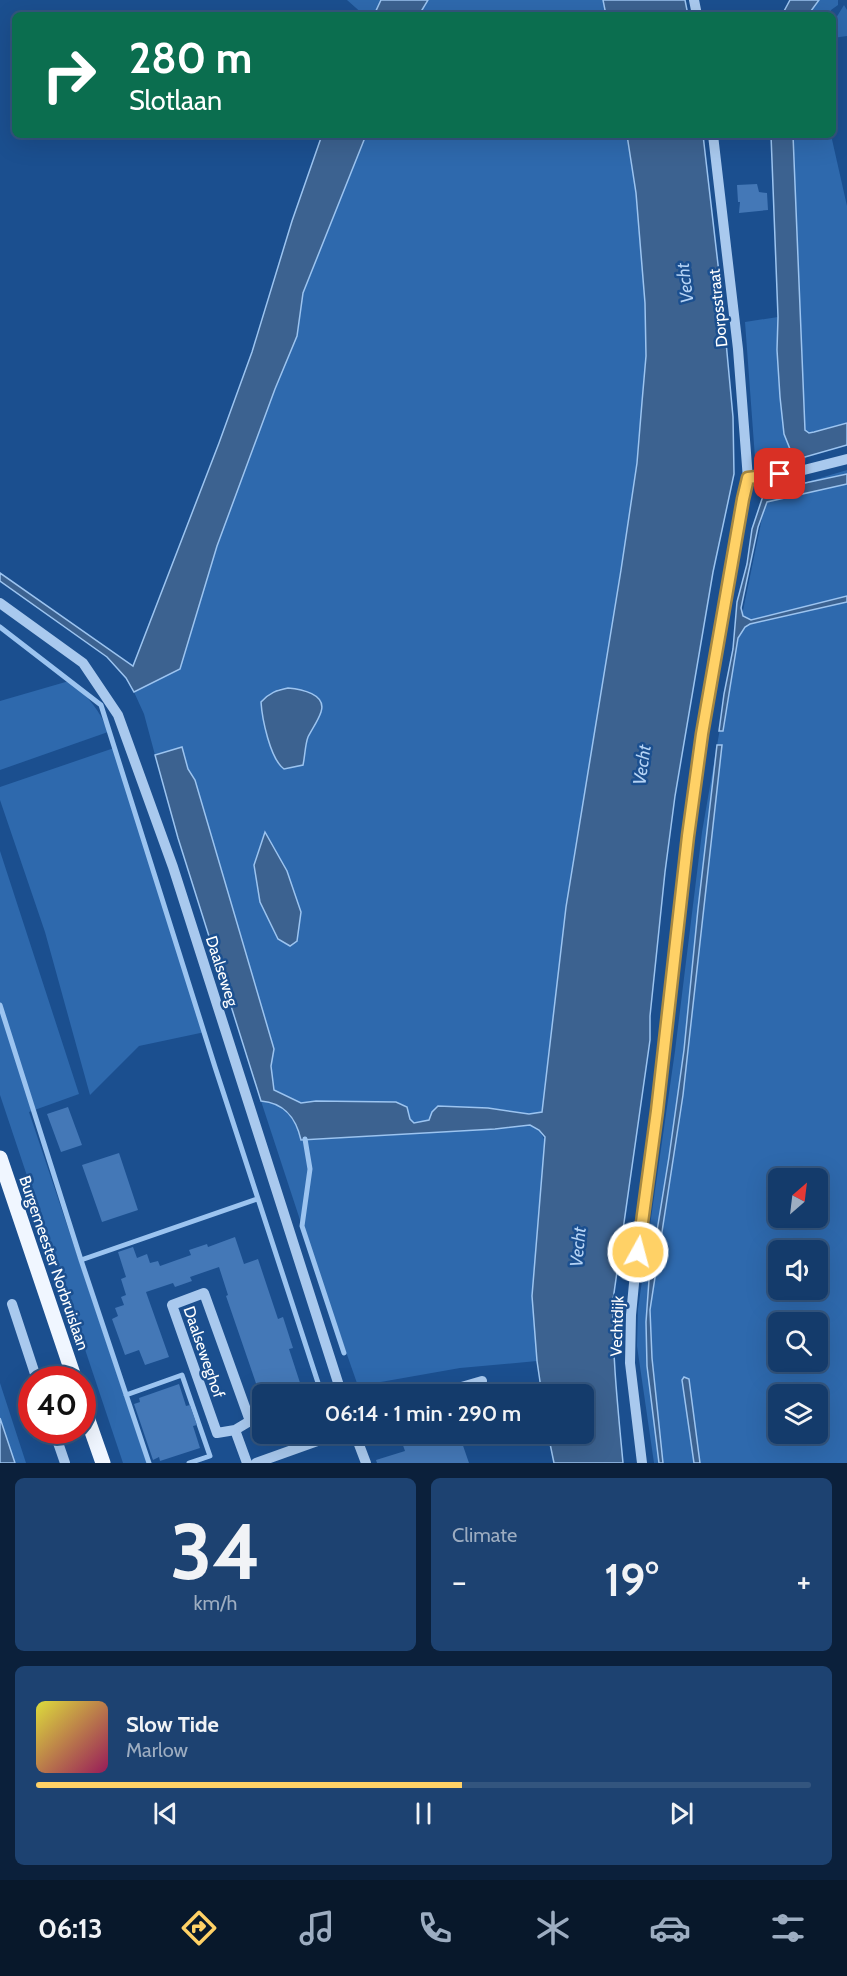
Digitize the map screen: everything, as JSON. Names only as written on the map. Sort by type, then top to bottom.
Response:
[{"type":"main road","name":"Burgemeester Norbruislaan","points":[[0,1158],[70,1366]]},
{"type":"main road","points":[[96,1443],[103,1463]]},
{"type":"street","name":"Dorpsstraat","points":[[713,138],[738,349],[748,478]]},
{"type":"street","points":[[748,478],[796,472],[847,459]]},
{"type":"street","name":"Vechtdijk","points":[[642,1463],[630,1363],[635,1273],[657,1111],[700,745],[748,478]]},
{"type":"street","name":"Daalseweg","points":[[0,603],[83,663],[118,715],[173,867],[338,1384]]},
{"type":"street","name":"Daalseweghof","points":[[204,1293],[250,1421],[235,1430],[217,1433],[172,1305],[204,1293]]},
{"type":"street","points":[[12,1304],[32,1366]]},
{"type":"street","points":[[472,1384],[482,1381]]},
{"type":"street","points":[[235,1430],[247,1463]]},
{"type":"street","points":[[58,1444],[65,1463]]},
{"type":"street","points":[[256,1463],[309,1444]]},
{"type":"street","points":[[359,1444],[366,1463]]},
{"type":"shaded area","points":[[347,0],[381,0],[375,12],[361,12]]},
{"type":"shaded area","points":[[428,0],[603,0],[605,12],[421,12]]},
{"type":"shaded area","points":[[819,0],[838,0],[838,5],[831,12],[810,12]]},
{"type":"shaded area","points":[[844,5],[847,10],[847,36],[836,38],[836,18]]},
{"type":"shaded area","points":[[365,138],[627,138],[636,193],[645,303],[646,356],[637,463],[566,907],[542,1112],[529,1114],[488,1108],[438,1106],[432,1112],[429,1120],[414,1123],[410,1119],[409,1112],[316,1101],[301,1103],[273,1090],[271,1066],[274,1049],[195,780],[188,769],[182,747],[155,755],[144,714],[134,692],[180,669],[217,546],[297,336],[303,293]],"holes":[[[278,689],[305,690],[320,701],[315,726],[307,739],[280,766],[274,755],[262,713]],[[265,833],[260,902],[254,865]]]},
{"type":"shaded area","points":[[793,138],[832,138],[847,206],[847,423],[809,433],[804,427]]},
{"type":"shaded area","points":[[778,317],[777,350],[784,434],[798,459],[806,456],[805,464],[778,469],[765,467],[755,458],[745,322]]},
{"type":"shaded area","points":[[847,470],[847,1463],[654,1463],[637,1346],[638,1309],[675,1051],[702,832],[727,688],[767,494]]},
{"type":"shaded area","points":[[69,681],[93,704],[108,732],[0,770],[0,701]]},
{"type":"shaded area","points":[[114,748],[205,1032],[139,1046],[90,1095],[45,932],[0,800],[0,787]]},
{"type":"shaded area","points":[[0,851],[79,1094],[29,1112],[147,1463],[123,1463],[96,1382],[96,1366],[91,1366],[0,1095]]},
{"type":"shaded area","points":[[261,1101],[283,1108],[296,1125],[301,1140],[530,1125],[539,1130],[545,1141],[532,1296],[537,1361],[460,1368],[369,1384],[357,1384]]},
{"type":"shaded area","points":[[0,1383],[26,1463],[15,1463],[0,1418]]},
{"type":"water","points":[[381,0],[428,0],[421,12],[375,12]]},
{"type":"water","points":[[603,0],[685,0],[687,12],[605,12]]},
{"type":"water","points":[[790,0],[819,0],[810,12],[784,12]]},
{"type":"water","points":[[321,138],[365,138],[303,293],[297,336],[217,546],[180,669],[134,692],[126,678],[107,657],[0,581],[0,573],[133,666],[252,352],[292,221]]},
{"type":"water","name":"Vecht","points":[[627,138],[703,138],[733,417],[734,474],[713,572],[675,796],[650,1016],[650,1040],[613,1300],[614,1361],[623,1463],[554,1463],[550,1444],[594,1444],[594,1384],[540,1384],[532,1296],[545,1137],[530,1125],[301,1140],[296,1125],[283,1108],[261,1101],[178,838],[155,755],[182,747],[188,769],[195,780],[274,1049],[271,1066],[274,1090],[301,1103],[316,1101],[396,1102],[407,1107],[410,1119],[414,1123],[429,1120],[432,1112],[438,1106],[488,1108],[529,1114],[542,1112],[566,907],[637,463],[646,356],[645,303],[636,193]]},
{"type":"water","points":[[771,138],[793,138],[805,430],[809,433],[847,423],[847,445],[794,459],[784,434],[777,350],[778,317]]},
{"type":"water","points":[[847,474],[847,484],[767,502],[758,527],[741,608],[743,616],[751,620],[847,596],[847,602],[745,627],[738,638],[723,731],[719,731],[733,649],[737,602],[747,564],[752,529],[763,496],[777,489]]},
{"type":"water","points":[[288,688],[312,694],[317,697],[322,706],[306,743],[303,765],[284,769],[271,748],[261,702],[273,692]]},
{"type":"water","points":[[717,745],[722,745],[683,1095],[650,1310],[652,1358],[663,1463],[659,1463],[647,1366],[646,1322],[649,1280],[684,1050]]},
{"type":"water","points":[[265,832],[287,871],[301,912],[297,941],[290,946],[278,939],[260,902],[254,865]]},
{"type":"water","points":[[684,1377],[689,1379],[700,1463],[694,1463],[682,1380]]},
{"type":"water","points":[[0,1418],[15,1463],[0,1463]]},
{"type":"building","points":[[757,184],[759,192],[767,193],[768,210],[739,213],[737,185]]},
{"type":"building","points":[[68,1107],[82,1145],[61,1152],[47,1114]]},
{"type":"building","points":[[119,1153],[138,1210],[102,1222],[82,1165]]},
{"type":"building","points":[[235,1237],[244,1264],[258,1259],[278,1319],[283,1317],[293,1348],[289,1349],[300,1384],[256,1384],[226,1296],[228,1295],[219,1267],[190,1277],[192,1281],[175,1287],[173,1283],[146,1292],[169,1357],[145,1365],[139,1350],[125,1355],[112,1319],[118,1316],[115,1308],[124,1305],[121,1297],[126,1295],[121,1279],[126,1277],[118,1252],[133,1247],[137,1258],[147,1254],[150,1263],[158,1261],[160,1266],[191,1255],[189,1250],[207,1244],[208,1247]]},
{"type":"building","points":[[179,1384],[186,1406],[190,1405],[197,1425],[193,1426],[200,1448],[160,1461],[159,1457],[153,1460],[134,1404],[140,1402],[139,1398]]},
{"type":"building","points":[[403,1444],[462,1444],[469,1463],[377,1463],[376,1460],[405,1451]]},
{"type":"waterway","points":[[0,627],[101,705],[215,1067],[318,1384]]},
{"type":"waterway","points":[[0,1005],[81,1260],[149,1463]]},
{"type":"waterway","points":[[305,1139],[310,1169],[302,1226],[344,1353]]},
{"type":"waterway","points":[[81,1260],[257,1199]]},
{"type":"waterway","points":[[126,1395],[182,1375],[210,1456],[189,1463]]},
{"type":"route","points":[[638,1252],[702,734],[743,499],[748,478],[780,474]]}]
